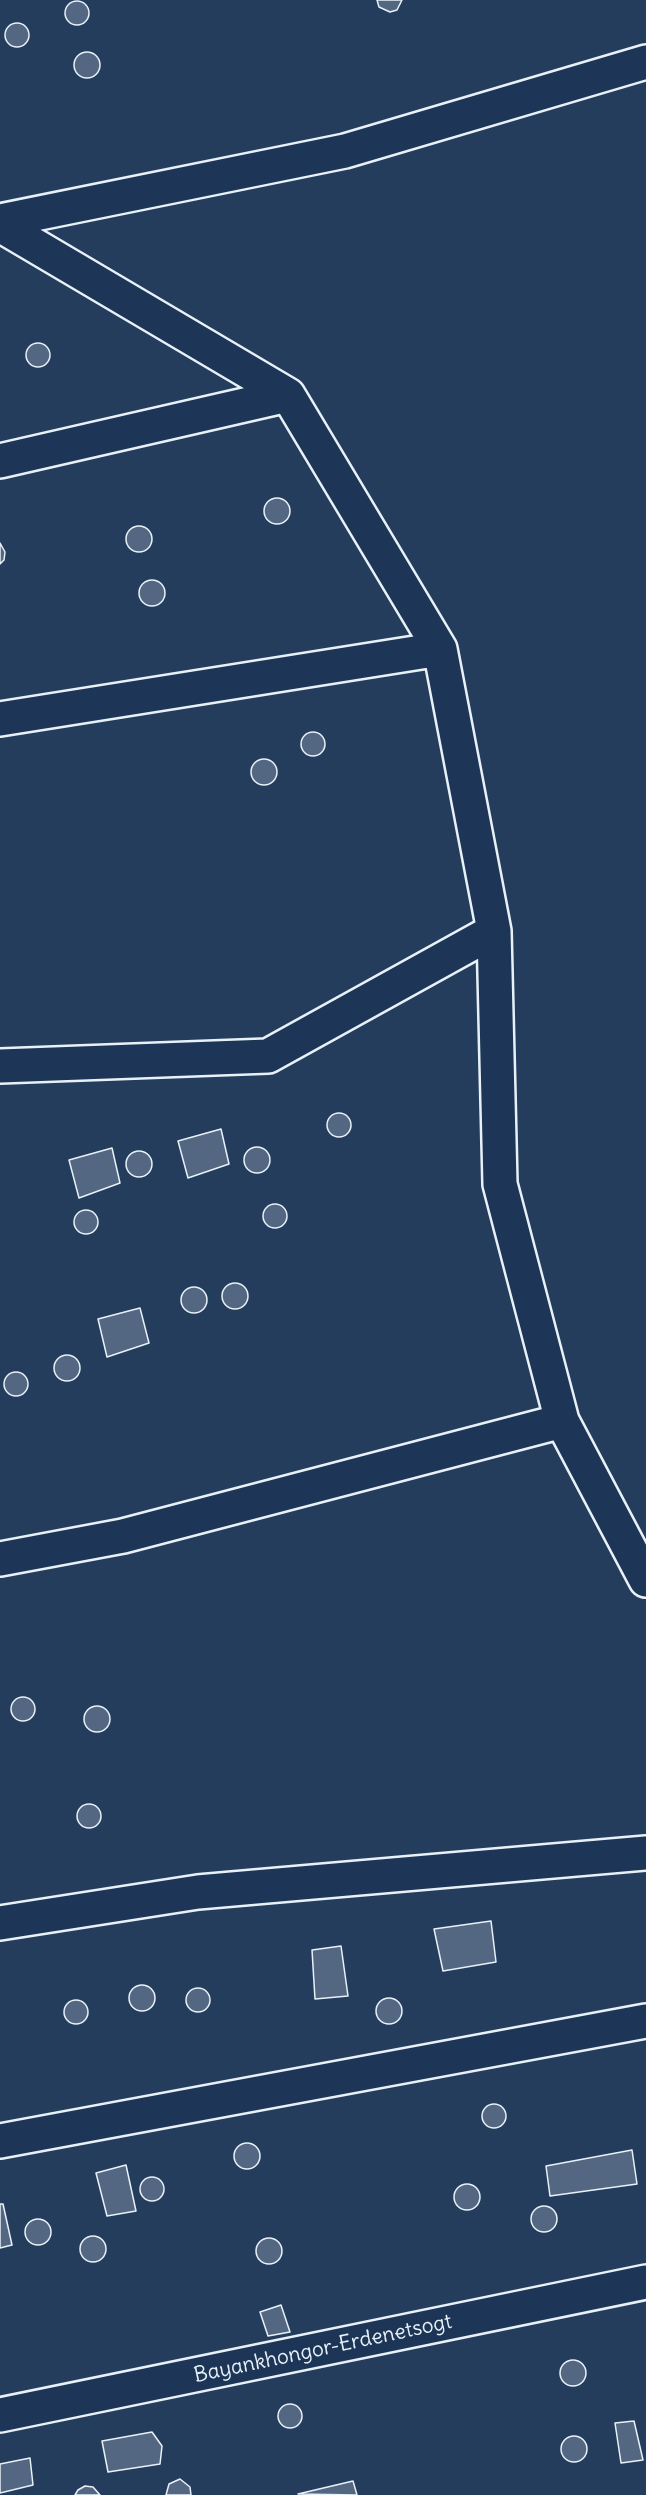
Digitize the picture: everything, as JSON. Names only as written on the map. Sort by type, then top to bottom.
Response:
[{"type":"street","points":[[0,223],[345,151],[646,62]]},
{"type":"street","points":[[0,223],[288,395],[440,649],[494,931],[500,1184],[562,1421],[646,1580]]},
{"type":"street","points":[[0,461],[288,395]]},
{"type":"street","points":[[0,719],[440,649]]},
{"type":"street","points":[[0,1066],[268,1056],[494,931]]},
{"type":"street","points":[[0,1559],[123,1536],[562,1421]]},
{"type":"street","points":[[0,1923],[198,1892],[646,1853]]},
{"type":"street","points":[[0,2141],[646,2021]]},
{"type":"street","name":"Bayankhongor-Erdenetsogt","points":[[0,2415],[646,2282]]},
{"type":"building","points":[[377,0],[402,0],[397,10],[390,12],[379,7]]},
{"type":"building","points":[[72,1],[82,1],[89,8],[89,18],[82,25],[72,25],[65,18],[65,8]]},
{"type":"building","points":[[12,23],[22,23],[29,30],[29,40],[22,47],[12,47],[5,40],[5,30]]},
{"type":"building","points":[[87,52],[96,56],[100,65],[96,74],[87,78],[78,74],[74,65],[78,56]]},
{"type":"building","points":[[33,343],[43,343],[50,350],[50,360],[43,367],[33,367],[26,360],[26,350]]},
{"type":"building","points":[[277,498],[286,502],[290,511],[286,520],[277,524],[268,520],[264,511],[268,502]]},
{"type":"building","points":[[139,526],[148,530],[152,539],[148,548],[139,552],[130,548],[126,539],[130,530]]},
{"type":"building","points":[[0,543],[5,552],[4,560],[0,564]]},
{"type":"building","points":[[152,580],[161,584],[165,593],[161,602],[152,606],[143,602],[139,593],[143,584]]},
{"type":"building","points":[[308,732],[318,732],[325,739],[325,749],[318,756],[308,756],[301,749],[301,739]]},
{"type":"building","points":[[264,759],[273,763],[277,772],[273,781],[264,785],[255,781],[251,772],[255,763]]},
{"type":"building","points":[[334,1113],[344,1113],[351,1120],[351,1130],[344,1137],[334,1137],[327,1130],[327,1120]]},
{"type":"building","points":[[221,1129],[229,1164],[188,1178],[178,1141]]},
{"type":"building","points":[[257,1147],[266,1151],[270,1160],[266,1169],[257,1173],[248,1169],[244,1160],[248,1151]]},
{"type":"building","points":[[112,1148],[120,1183],[79,1198],[69,1160]]},
{"type":"building","points":[[139,1151],[148,1155],[152,1164],[148,1173],[139,1177],[130,1173],[126,1164],[130,1155]]},
{"type":"building","points":[[270,1204],[280,1204],[287,1211],[287,1221],[280,1228],[270,1228],[263,1221],[263,1211]]},
{"type":"building","points":[[81,1210],[91,1210],[98,1217],[98,1227],[91,1234],[81,1234],[74,1227],[74,1217]]},
{"type":"building","points":[[235,1283],[244,1287],[248,1296],[244,1305],[235,1309],[226,1305],[222,1296],[226,1287]]},
{"type":"building","points":[[194,1287],[203,1291],[207,1300],[203,1309],[194,1313],[185,1309],[181,1300],[185,1291]]},
{"type":"building","points":[[140,1308],[149,1343],[107,1357],[98,1319]]},
{"type":"building","points":[[67,1355],[76,1359],[80,1368],[76,1377],[67,1381],[58,1377],[54,1368],[58,1359]]},
{"type":"building","points":[[11,1372],[21,1372],[28,1379],[28,1389],[21,1396],[11,1396],[4,1389],[4,1379]]},
{"type":"building","points":[[18,1697],[28,1697],[35,1704],[35,1714],[28,1721],[18,1721],[11,1714],[11,1704]]},
{"type":"building","points":[[97,1706],[106,1710],[110,1719],[106,1728],[97,1732],[88,1728],[84,1719],[88,1710]]},
{"type":"building","points":[[84,1804],[94,1804],[101,1811],[101,1821],[94,1828],[84,1828],[77,1821],[77,1811]]},
{"type":"building","points":[[491,1921],[496,1962],[443,1971],[434,1929]]},
{"type":"building","points":[[341,1946],[348,1996],[315,1999],[312,1950]]},
{"type":"building","points":[[142,1985],[151,1989],[155,1998],[151,2007],[142,2011],[133,2007],[129,1998],[133,1989]]},
{"type":"building","points":[[193,1988],[203,1988],[210,1995],[210,2005],[203,2012],[193,2012],[186,2005],[186,1995]]},
{"type":"building","points":[[389,1998],[398,2002],[402,2011],[398,2020],[389,2024],[380,2020],[376,2011],[380,2002]]},
{"type":"building","points":[[71,2000],[81,2000],[88,2007],[88,2017],[81,2024],[71,2024],[64,2017],[64,2007]]},
{"type":"building","points":[[489,2104],[499,2104],[506,2111],[506,2121],[499,2128],[489,2128],[482,2121],[482,2111]]},
{"type":"building","points":[[247,2143],[256,2147],[260,2156],[256,2165],[247,2169],[238,2165],[234,2156],[238,2147]]},
{"type":"building","points":[[632,2150],[637,2184],[550,2196],[546,2166]]},
{"type":"building","points":[[126,2165],[136,2211],[107,2216],[96,2173]]},
{"type":"building","points":[[147,2177],[157,2177],[164,2184],[164,2194],[157,2201],[147,2201],[140,2194],[140,2184]]},
{"type":"building","points":[[467,2184],[476,2188],[480,2197],[476,2206],[467,2210],[458,2206],[454,2197],[458,2188]]},
{"type":"building","points":[[0,2204],[3,2204],[12,2245],[0,2248]]},
{"type":"building","points":[[544,2206],[553,2210],[557,2219],[553,2228],[544,2232],[535,2228],[531,2219],[535,2210]]},
{"type":"building","points":[[38,2219],[47,2223],[51,2232],[47,2241],[38,2245],[29,2241],[25,2232],[29,2223]]},
{"type":"building","points":[[93,2236],[102,2240],[106,2249],[102,2258],[93,2262],[84,2258],[80,2249],[84,2240]]},
{"type":"building","points":[[269,2238],[278,2242],[282,2251],[278,2260],[269,2264],[260,2260],[256,2251],[260,2242]]},
{"type":"building","points":[[281,2305],[290,2332],[268,2336],[260,2312]]},
{"type":"building","points":[[573,2360],[582,2364],[586,2373],[582,2382],[573,2386],[564,2382],[560,2373],[564,2364]]},
{"type":"building","points":[[285,2404],[295,2404],[302,2411],[302,2421],[295,2428],[285,2428],[278,2421],[278,2411]]},
{"type":"building","points":[[634,2421],[643,2460],[621,2463],[615,2423]]},
{"type":"building","points":[[152,2432],[162,2446],[160,2464],[108,2472],[102,2441]]},
{"type":"building","points":[[574,2436],[583,2440],[587,2449],[583,2458],[574,2462],[565,2458],[561,2449],[565,2440]]},
{"type":"building","points":[[30,2458],[33,2485],[0,2493],[0,2464]]},
{"type":"building","points":[[180,2479],[190,2487],[191,2495],[166,2495],[169,2484]]},
{"type":"building","points":[[353,2481],[357,2495],[298,2494]]},
{"type":"building","points":[[85,2486],[93,2487],[100,2495],[75,2495]]}]
